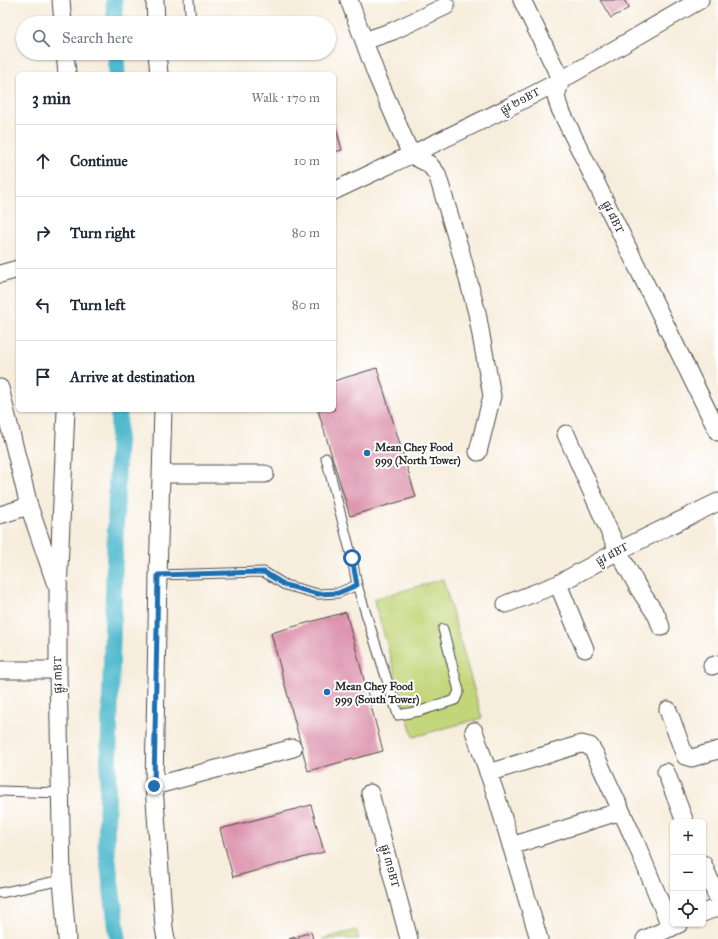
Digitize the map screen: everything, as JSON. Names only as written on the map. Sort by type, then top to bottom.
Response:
[{"type":"street","points":[[61,0],[62,16]]},
{"type":"street","points":[[155,0],[156,16]]},
{"type":"street","points":[[349,0],[376,74],[411,155],[429,164],[437,174],[461,253],[477,313],[492,396],[478,452]]},
{"type":"street","points":[[522,0],[561,80]]},
{"type":"street","name":"ផ្លូវ ២១BT","points":[[336,190],[499,112],[561,80],[692,2]]},
{"type":"street","points":[[364,41],[393,31],[446,6]]},
{"type":"street","points":[[65,60],[66,72]]},
{"type":"street","points":[[158,60],[159,72]]},
{"type":"street","name":"ផ្លូវ ៨BT","points":[[561,80],[556,96],[559,107],[718,432]]},
{"type":"street","points":[[0,274],[16,270]]},
{"type":"street","points":[[0,388],[29,506],[58,592]]},
{"type":"street","name":"ផ្លូវ ៣BT","points":[[66,412],[58,592],[58,670],[62,880],[67,939]]},
{"type":"street","points":[[163,412],[154,786],[166,939]]},
{"type":"street","points":[[566,434],[618,551],[639,590],[657,616],[661,627]]},
{"type":"street","points":[[161,474],[265,474]]},
{"type":"street","name":"ផ្លូវ ៨BT","points":[[506,604],[558,584],[618,551],[718,502]]},
{"type":"street","points":[[0,515],[29,506]]},
{"type":"street","points":[[558,584],[585,649]]},
{"type":"street","points":[[0,670],[58,670]]},
{"type":"street","points":[[668,710],[685,756],[692,758],[718,750]]},
{"type":"street","points":[[474,731],[539,939]]},
{"type":"street","points":[[488,773],[581,744],[590,746],[670,915]]},
{"type":"street","points":[[154,786],[293,748]]},
{"type":"street","points":[[666,772],[684,819]]},
{"type":"street","name":"ផ្លូវ ៣១BT","points":[[370,793],[409,939]]},
{"type":"street","points":[[511,846],[621,811]]},
{"type":"street","points":[[706,871],[718,899]]},
{"type":"street","points":[[706,913],[718,907]]},
{"type":"street","points":[[645,939],[673,927]]},
{"type":"lane","points":[[189,0],[190,16]]},
{"type":"lane","points":[[326,458],[352,558],[357,585],[398,715],[420,711],[455,700],[459,691],[443,629]]},
{"type":"lane","points":[[158,575],[264,572],[285,585],[318,594],[338,593],[357,585]]},
{"type":"lane","points":[[0,791],[60,793]]},
{"type":"lane","points":[[0,893],[62,880]]},
{"type":"green space","points":[[443,579],[482,718],[413,737],[374,599]]},
{"type":"green space","points":[[356,930],[359,939],[322,939]]},
{"type":"building","points":[[600,0],[624,0],[629,8],[611,18]]},
{"type":"building","points":[[336,128],[342,150],[336,152]]},
{"type":"building","name":"Mean Chey Food 999 (North Tower)","points":[[377,368],[416,497],[350,516],[319,412],[336,412],[336,380]]},
{"type":"building","name":"Mean Chey Food 999 (South Tower)","points":[[346,612],[383,751],[308,771],[271,633]]},
{"type":"building","points":[[311,805],[324,852],[233,877],[220,829]]},
{"type":"building","points":[[311,932],[313,939],[289,939]]},
{"type":"waterway","points":[[114,0],[115,16]]},
{"type":"waterway","points":[[116,60],[117,72]]},
{"type":"waterway","points":[[118,939],[106,846],[119,412]]},
{"type":"place","name":"Mean Chey Food 999 (North Tower)","points":[[367,453]]},
{"type":"place","name":"Mean Chey Food 999 (South Tower)","points":[[327,692]]},
{"type":"route","points":[[154,786],[158,575],[264,572],[285,585],[318,594],[338,593],[357,585],[352,558]]}]
